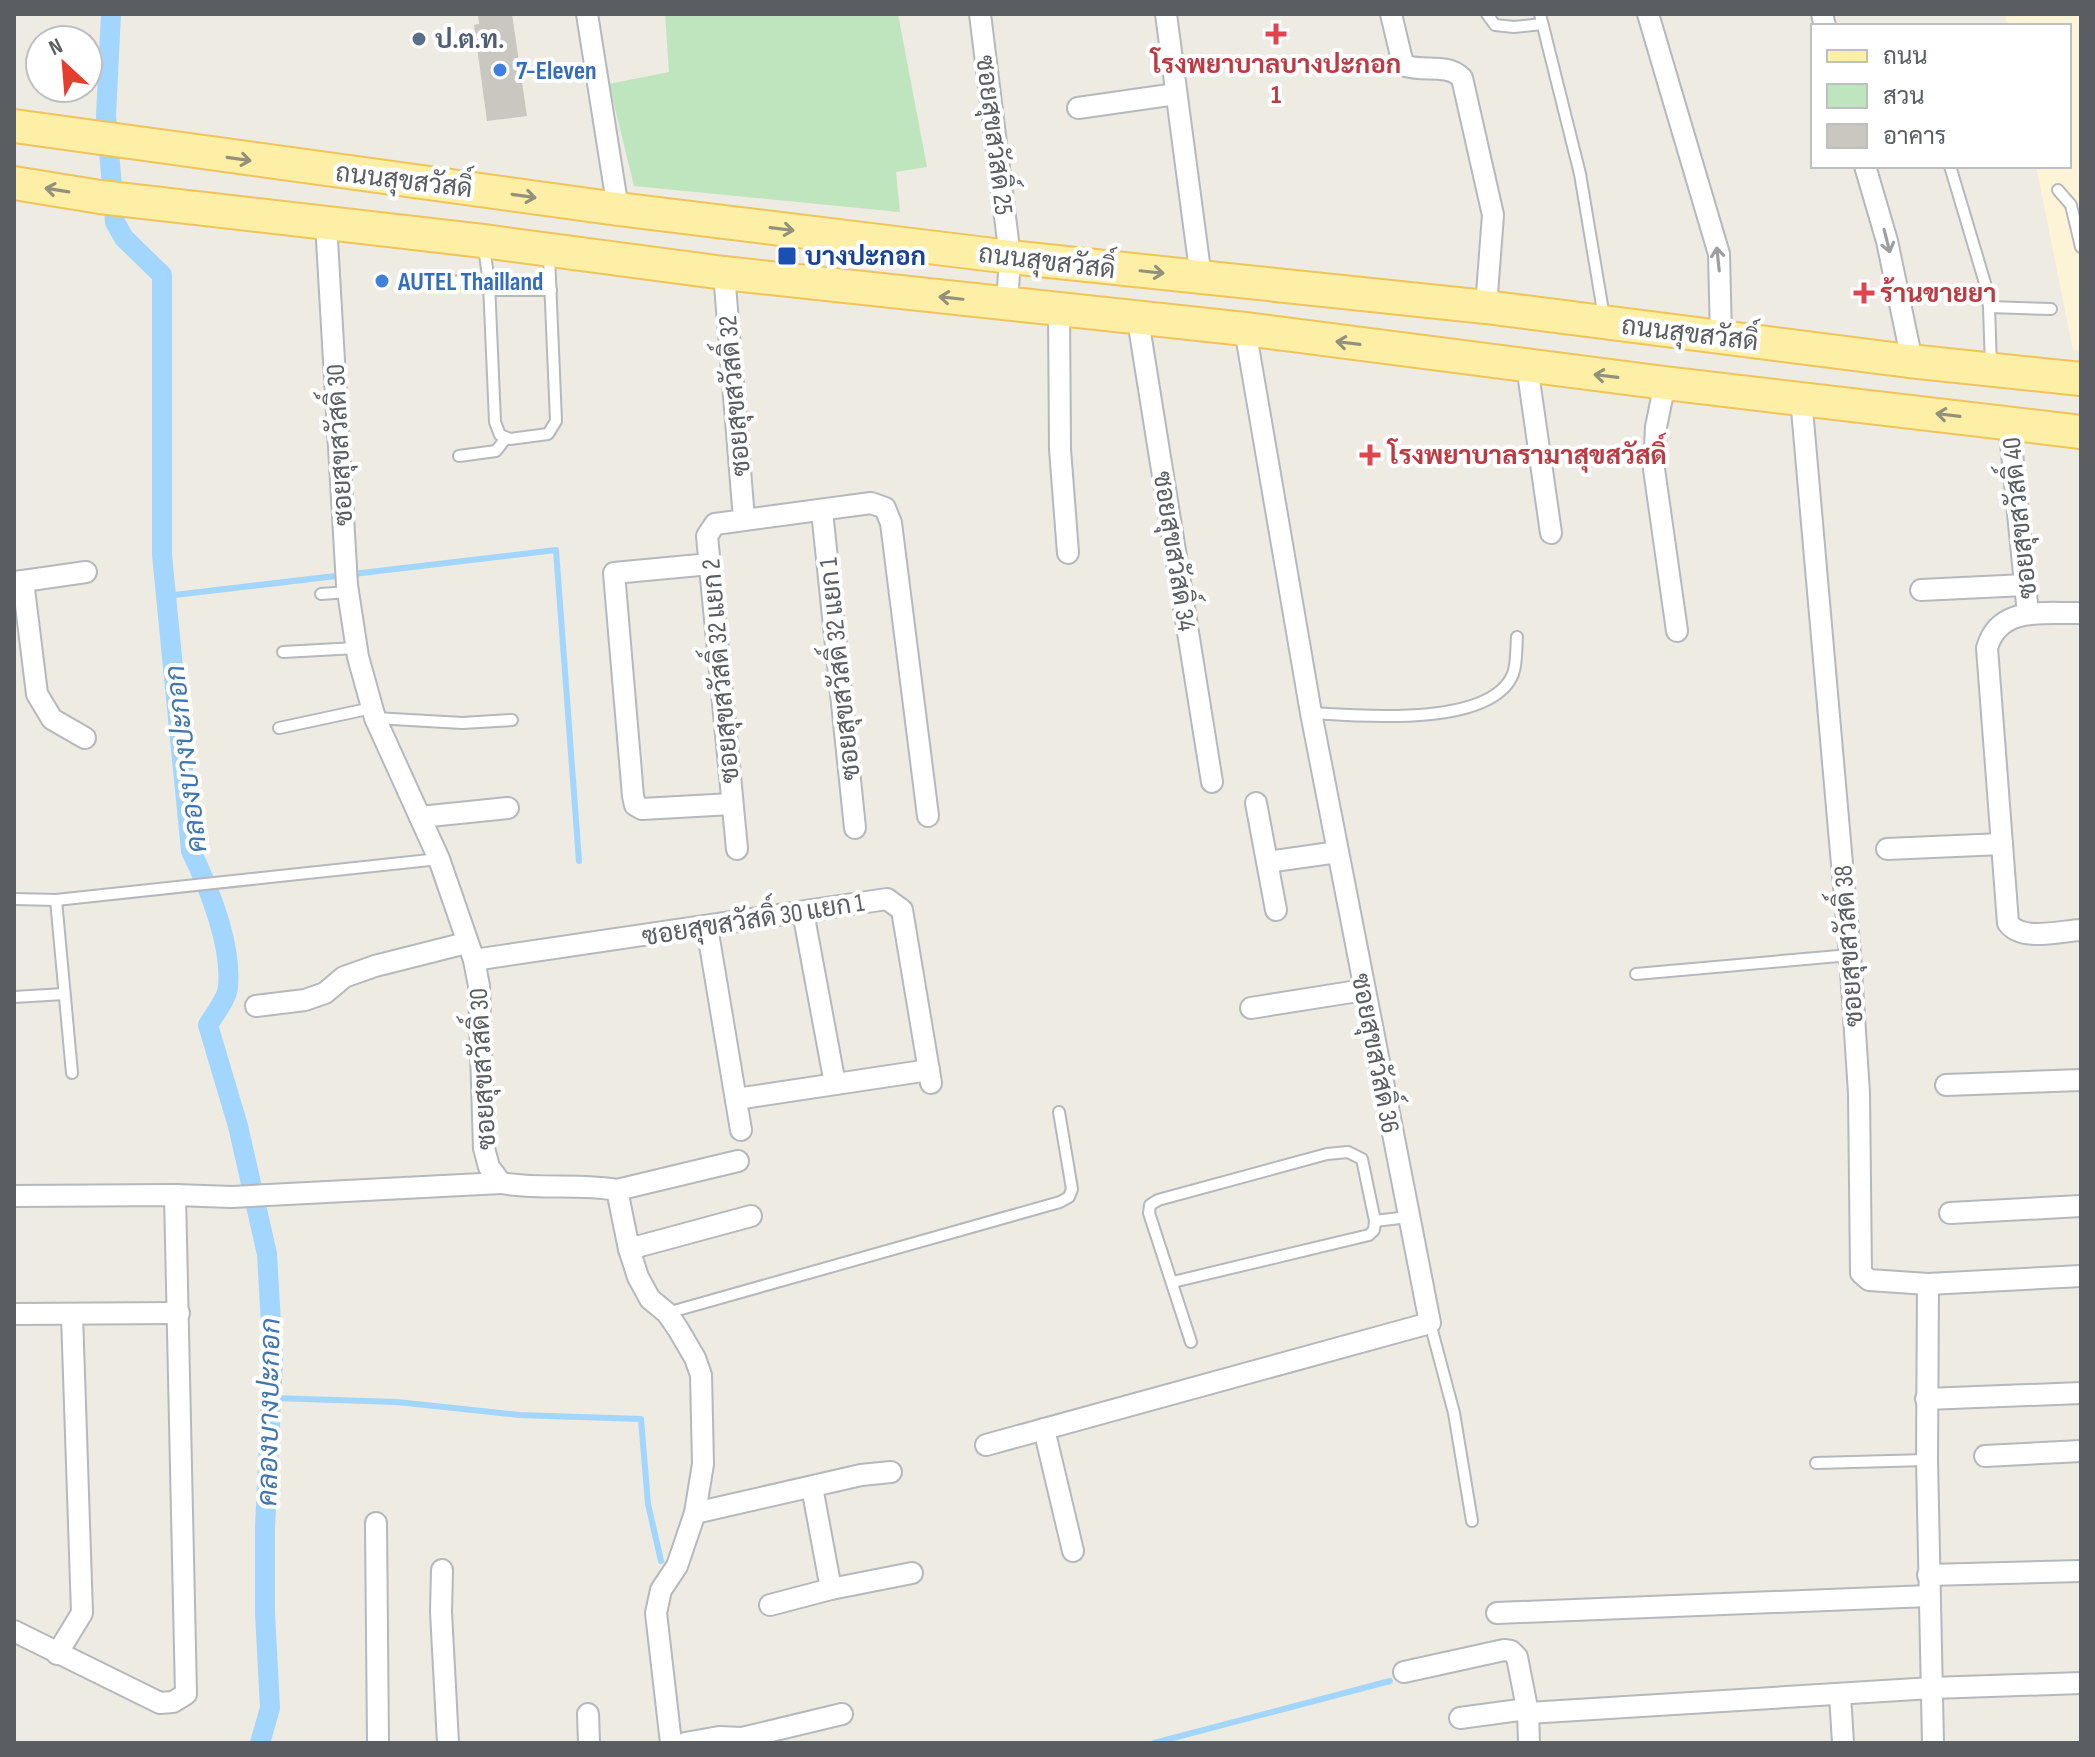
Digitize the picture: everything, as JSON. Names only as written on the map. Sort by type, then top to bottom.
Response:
[{"type":"main road","name":"ถนนสุขสวัสดิ์","points":[[14,126],[618,209],[1010,257],[1486,307],[1912,361],[2081,379]]},
{"type":"main road","name":"ถนนสุขสวัสดิ์","points":[[14,183],[100,197],[483,241],[724,273],[1138,320],[1245,329],[2081,432]]},
{"type":"street","points":[[587,14],[618,209]]},
{"type":"street","name":"ซอยสุขสวัสดิ์ 25","points":[[980,14],[1010,257],[1007,304]]},
{"type":"street","points":[[1166,14],[1201,278]]},
{"type":"street","points":[[1391,14],[1406,66],[1455,71],[1462,78],[1493,215],[1486,307]]},
{"type":"street","points":[[1648,14],[1719,254],[1721,337]]},
{"type":"street","points":[[1078,108],[1176,94]]},
{"type":"street","points":[[1866,168],[1887,241],[1912,361]]},
{"type":"street","name":"ซอยสุขสวัสดิ์ 30","points":[[326,223],[347,582],[356,648],[374,713],[439,859],[479,986],[484,1148],[489,1167],[501,1183],[524,1187],[591,1185],[617,1190]]},
{"type":"street","name":"ซอยสุขสวัสดิ์ 32","points":[[724,273],[744,519]]},
{"type":"street","points":[[1059,310],[1060,449],[1068,553]]},
{"type":"street","name":"ซอยสุขสวัสดิ์ 34","points":[[1138,320],[1212,782]]},
{"type":"street","name":"ซอยสุขสวัสดิ์ 36","points":[[1245,329],[1311,713],[1430,1323]]},
{"type":"street","points":[[1527,366],[1551,533]]},
{"type":"street","points":[[1665,383],[1656,427],[1654,469],[1677,631]]},
{"type":"street","name":"ซอยสุขสวัสดิ์ 38","points":[[1801,398],[1850,955],[1859,1093],[1861,1273],[1869,1280],[1928,1284],[2081,1276]]},
{"type":"street","name":"ซอยสุขสวัสดิ์ 40","points":[[2009,423],[2028,614]]},
{"type":"street","name":"ซอยสุขสวัสดิ์ 32 แยก 2","points":[[737,849],[707,536],[715,524],[871,503],[885,508],[891,523],[928,816]]},
{"type":"street","name":"ซอยสุขสวัสดิ์ 32 แยก 1","points":[[822,511],[855,828]]},
{"type":"street","points":[[710,564],[614,573],[635,805],[642,809],[732,804]]},
{"type":"street","points":[[85,738],[52,719],[37,694],[18,582],[86,572]]},
{"type":"street","points":[[1921,590],[2025,585]]},
{"type":"street","points":[[2081,613],[2028,614],[2004,621],[1991,634],[1987,648],[2008,923],[2013,930],[2023,934],[2081,930]]},
{"type":"street","points":[[1256,803],[1276,910]]},
{"type":"street","points":[[420,817],[508,808]]},
{"type":"street","points":[[1887,849],[2002,844]]},
{"type":"street","points":[[1268,862],[1338,852]]},
{"type":"street","name":"ซอยสุขสวัสดิ์ 30 แยก 1","points":[[256,1006],[305,1000],[325,993],[344,977],[375,966],[470,952],[707,927],[887,899],[902,910],[930,1077],[835,1084]]},
{"type":"street","points":[[736,1099],[835,1084],[803,912]]},
{"type":"street","points":[[707,927],[741,1130]]},
{"type":"street","points":[[1251,1008],[1364,990]]},
{"type":"street","points":[[1946,1085],[2081,1080]]},
{"type":"street","points":[[671,1743],[656,1613],[661,1590],[677,1566],[695,1513],[703,1464],[701,1375],[695,1358],[667,1313],[650,1299],[638,1277],[617,1190],[738,1161]]},
{"type":"street","points":[[14,1196],[232,1197],[501,1183]]},
{"type":"street","points":[[14,1631],[160,1703],[173,1702],[186,1694],[175,1195]]},
{"type":"street","points":[[1950,1213],[2081,1206]]},
{"type":"street","points":[[629,1249],[751,1216]]},
{"type":"street","points":[[1928,1284],[1926,1399],[1933,1743]]},
{"type":"street","points":[[14,1314],[179,1313]]},
{"type":"street","points":[[57,1654],[82,1613],[72,1315]]},
{"type":"street","points":[[986,1445],[1430,1323]]},
{"type":"street","points":[[1926,1399],[2081,1393]]},
{"type":"street","points":[[1044,1429],[1073,1551]]},
{"type":"street","points":[[1985,1456],[2081,1451]]},
{"type":"street","points":[[695,1513],[861,1475],[891,1472]]},
{"type":"street","points":[[812,1487],[831,1589]]},
{"type":"street","points":[[376,1523],[378,1743]]},
{"type":"street","points":[[442,1570],[441,1612],[448,1743]]},
{"type":"street","points":[[1928,1575],[2081,1571]]},
{"type":"street","points":[[770,1605],[912,1573]]},
{"type":"street","points":[[1497,1613],[1929,1596]]},
{"type":"street","points":[[1404,1672],[1511,1651],[1517,1657],[1527,1711],[1529,1743]]},
{"type":"street","points":[[1460,1718],[1527,1711],[1932,1688],[2081,1683]]},
{"type":"street","points":[[1840,1695],[1843,1743]]},
{"type":"street","points":[[588,1714],[589,1743]]},
{"type":"street","points":[[685,1743],[719,1737],[742,1738],[842,1714]]},
{"type":"lane","points":[[1487,14],[1495,25],[1514,27],[1541,19],[1580,174],[1604,322]]},
{"type":"lane","points":[[1951,168],[1985,283],[1991,369]]},
{"type":"lane","points":[[2058,190],[2071,205],[2081,247]]},
{"type":"lane","points":[[483,241],[489,286],[495,422],[500,435],[510,439],[548,434],[556,421],[549,251]]},
{"type":"lane","points":[[446,281],[551,290]]},
{"type":"lane","points":[[1989,307],[2051,309]]},
{"type":"lane","points":[[459,456],[496,451],[506,438]]},
{"type":"lane","points":[[321,594],[347,582]]},
{"type":"lane","points":[[1311,713],[1371,717],[1457,712],[1491,699],[1513,674],[1517,637]]},
{"type":"lane","points":[[283,652],[356,648]]},
{"type":"lane","points":[[279,728],[374,713],[462,723],[512,720]]},
{"type":"lane","points":[[14,899],[56,900],[195,887],[439,859]]},
{"type":"lane","points":[[56,900],[72,1073]]},
{"type":"lane","points":[[1636,974],[1850,955]]},
{"type":"lane","points":[[14,997],[64,994]]},
{"type":"lane","points":[[667,1313],[1060,1202],[1069,1197],[1072,1189],[1059,1112]]},
{"type":"lane","points":[[1173,1282],[1369,1235],[1374,1230],[1375,1221],[1362,1159],[1348,1152],[1327,1154],[1158,1200],[1150,1205],[1149,1213],[1191,1342]]},
{"type":"lane","points":[[1375,1221],[1408,1217]]},
{"type":"lane","points":[[1430,1323],[1454,1413],[1472,1521]]},
{"type":"lane","points":[[1816,1463],[1927,1460]]},
{"type":"shaded area","points":[[2005,14],[2081,14],[2081,351],[2073,350],[2036,168],[2071,168],[2071,24],[2008,24]]},
{"type":"green space","points":[[665,14],[898,14],[927,167],[896,172],[900,212],[634,186],[609,84],[669,72]]},
{"type":"building","name":"7-Eleven","points":[[478,14],[512,14],[527,116],[487,121],[474,25],[479,24]]},
{"type":"waterway","name":"คลองบางปะกอก","points":[[111,14],[106,116],[115,222],[124,238],[162,275],[162,555],[191,851],[218,917],[228,971],[225,997],[208,1025],[238,1126],[267,1254],[273,1359],[265,1527],[270,1708],[260,1743]]},
{"type":"waterway","points":[[166,596],[556,550],[579,861]]},
{"type":"waterway","points":[[273,1398],[397,1402],[519,1415],[641,1419],[648,1504],[661,1561]]},
{"type":"waterway","points":[[1154,1743],[1390,1681]]},
{"type":"place","name":"โรงพยาบาลบางปะกอก 1","points":[[1276,34]]},
{"type":"place","name":"ป.ต.ท.","points":[[419,39]]},
{"type":"place","name":"7-Eleven","points":[[500,70]]},
{"type":"place","name":"บางปะกอก","points":[[787,256]]},
{"type":"place","name":"AUTEL Thailland","points":[[382,281]]},
{"type":"place","name":"ร้านขายยา","points":[[1864,293]]},
{"type":"place","name":"โรงพยาบาลรามาสุขสวัสดิ์","points":[[1370,455]]}]
